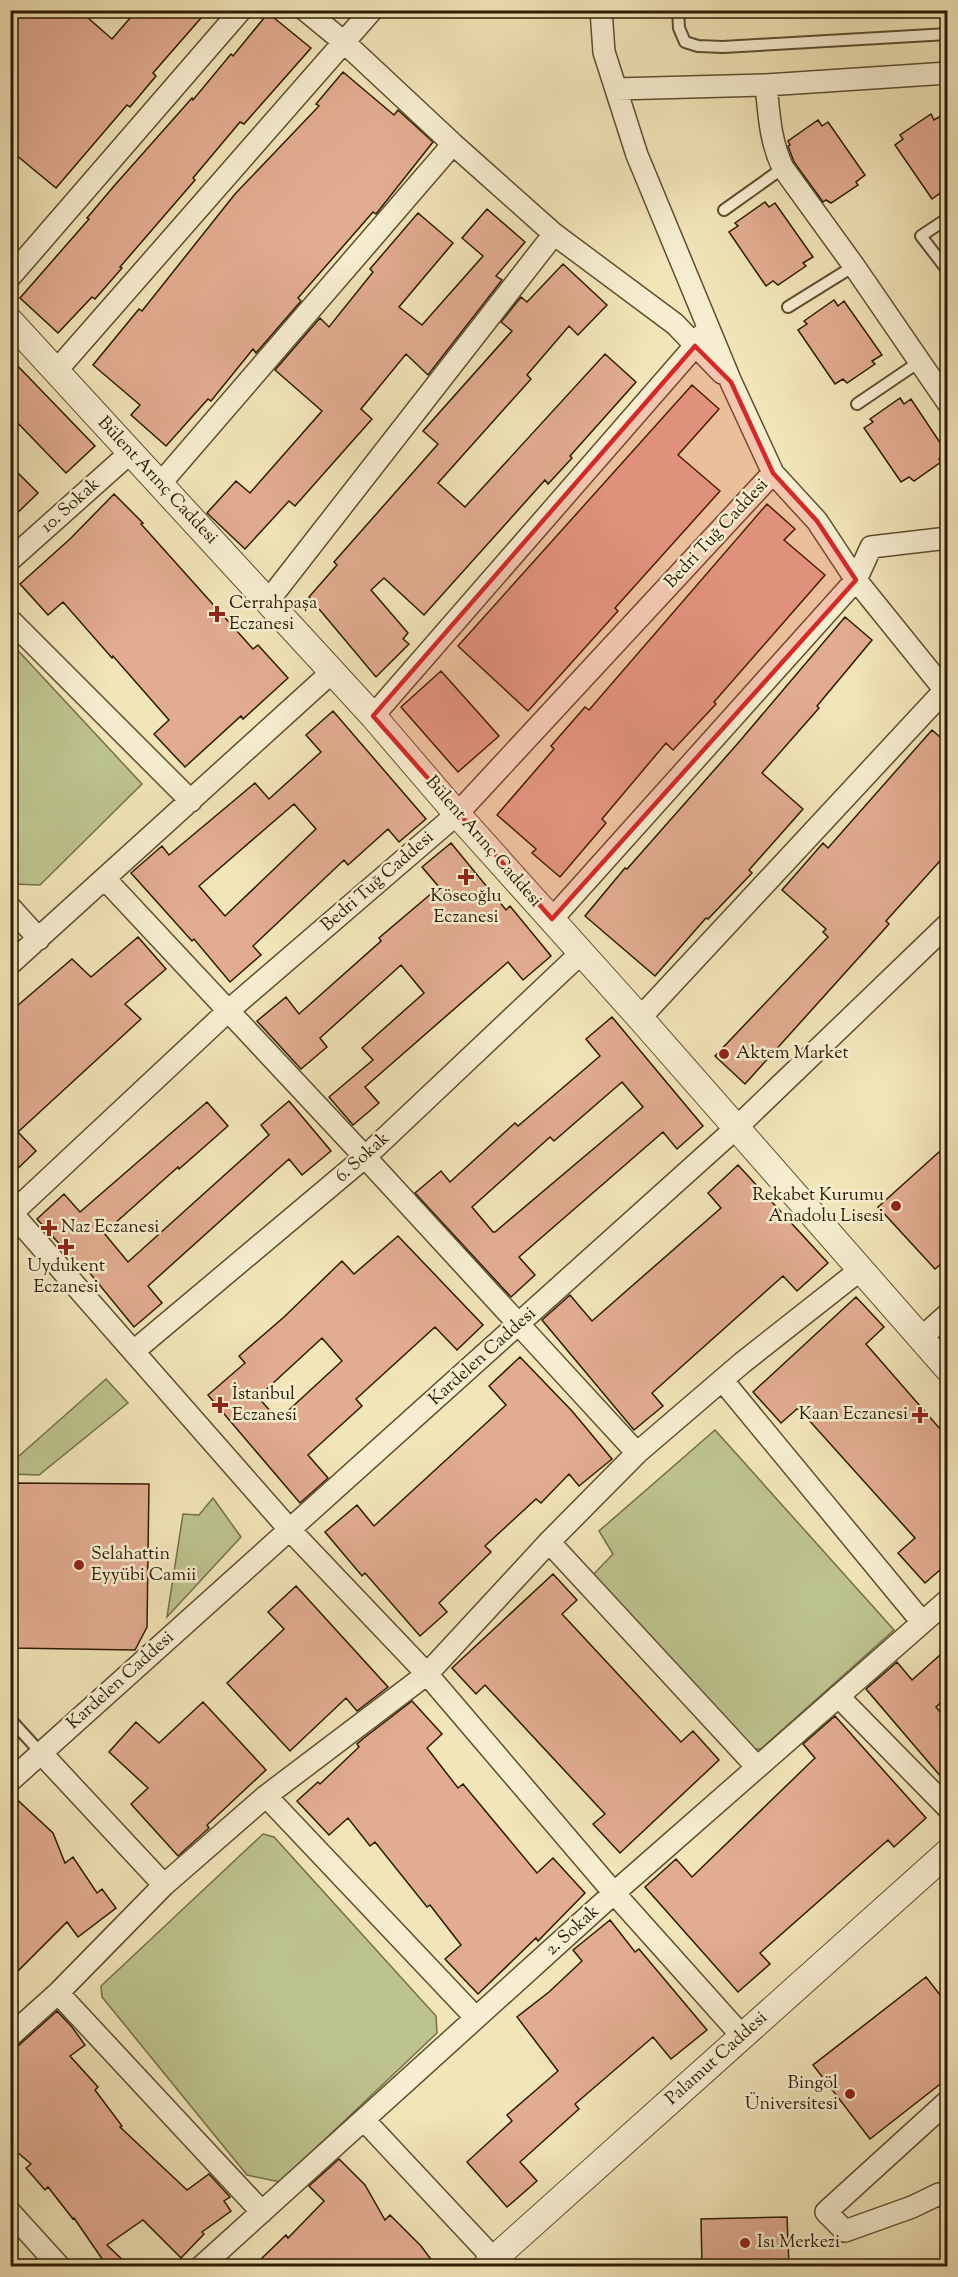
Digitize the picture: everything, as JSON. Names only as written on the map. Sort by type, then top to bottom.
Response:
[{"type":"street","points":[[10,277],[241,10]]},
{"type":"street","points":[[305,10],[345,43],[554,234],[675,324],[730,382]]},
{"type":"street","points":[[56,371],[372,10]]},
{"type":"street","points":[[601,10],[604,52],[637,155],[730,382],[773,473],[817,521],[856,580],[946,692],[640,1018]]},
{"type":"street","points":[[616,89],[766,85],[948,73]]},
{"type":"street","points":[[766,85],[771,135],[783,168],[948,403]]},
{"type":"street","points":[[160,483],[453,144]]},
{"type":"street","points":[[268,601],[554,234]]},
{"type":"street","name":"Bülent Arınç Caddesi","points":[[10,321],[373,716],[948,1369]]},
{"type":"street","points":[[373,716],[695,346],[708,327]]},
{"type":"street","name":"10. Sokak","points":[[10,560],[131,452]]},
{"type":"street","name":"Bedri Tuğ Caddesi","points":[[11,1214],[228,1011],[457,814],[773,473]]},
{"type":"street","points":[[552,920],[856,580],[871,547],[948,538]]},
{"type":"street","points":[[10,621],[191,801]]},
{"type":"street","points":[[10,964],[332,672]]},
{"type":"street","points":[[105,879],[637,1453]]},
{"type":"street","points":[[10,907],[39,939]]},
{"type":"street","name":"Kardelen Caddesi","points":[[10,1780],[735,1129],[948,924]]},
{"type":"street","name":"6. Sokak","points":[[134,1351],[365,1157],[581,953]]},
{"type":"street","points":[[11,1214],[290,1530],[427,1674],[614,1893],[742,2036]]},
{"type":"street","points":[[10,2036],[58,1993],[164,1885],[266,1796],[427,1674],[549,1542],[637,1453],[742,1363],[860,1270]]},
{"type":"street","points":[[921,1339],[948,1314]]},
{"type":"street","points":[[723,1381],[922,1622]]},
{"type":"street","points":[[549,1542],[757,1767]]},
{"type":"street","name":"2. Sokak","points":[[202,2266],[614,1893],[948,1600]]},
{"type":"street","points":[[838,1696],[948,1808]]},
{"type":"street","points":[[41,1753],[164,1885]]},
{"type":"street","points":[[266,1796],[476,2018]]},
{"type":"street","name":"Palamut Caddesi","points":[[490,2263],[948,1852]]},
{"type":"street","points":[[58,1993],[262,2212]]},
{"type":"street","points":[[948,2102],[826,2212],[845,2231],[939,2194],[948,2198]]},
{"type":"street","points":[[364,2120],[490,2263]]},
{"type":"street","points":[[10,2212],[59,2266]]},
{"type":"lane","points":[[678,10],[680,28],[685,42],[698,46],[723,47],[948,34]]},
{"type":"lane","points":[[724,210],[783,168]]},
{"type":"lane","points":[[948,218],[921,236],[948,271]]},
{"type":"lane","points":[[788,307],[854,266]]},
{"type":"lane","points":[[857,404],[919,362]]},
{"type":"lane","points":[[10,1719],[41,1753]]},
{"type":"highlighted area","points":[[695,346],[731,382],[773,473],[817,521],[856,580],[552,919],[373,716]]},
{"type":"green space","points":[[11,643],[142,784],[40,885],[12,884],[11,882]]},
{"type":"green space","points":[[106,1379],[128,1403],[39,1475],[11,1474],[11,1463]]},
{"type":"green space","points":[[715,1430],[894,1630],[761,1749],[750,1749],[591,1577],[613,1554],[599,1531]]},
{"type":"green space","points":[[213,1498],[241,1537],[167,1617],[183,1514],[199,1515]]},
{"type":"green space","points":[[263,1834],[274,1837],[436,2016],[437,2033],[280,2182],[247,2175],[102,1997],[101,1986]]},
{"type":"building","points":[[15,10],[79,10],[112,39],[137,10],[208,10],[153,73],[156,76],[130,107],[127,105],[56,188],[10,150],[10,16]]},
{"type":"building","points":[[268,13],[311,48],[244,124],[240,122],[193,178],[195,180],[95,299],[92,297],[58,333],[20,298],[89,219],[87,218],[114,186],[192,98],[193,100],[231,54],[233,56]]},
{"type":"building","points":[[343,72],[394,115],[398,110],[433,142],[376,214],[373,212],[298,298],[301,301],[256,353],[253,349],[211,401],[208,399],[166,446],[131,415],[140,405],[93,365],[139,309],[142,311],[235,194],[319,106],[316,104]]},
{"type":"building","points":[[931,114],[934,120],[941,116],[948,125],[948,200],[939,194],[932,199],[895,145],[903,139],[900,135]]},
{"type":"building","points":[[818,120],[822,126],[828,122],[865,175],[856,182],[858,185],[831,203],[826,200],[823,202],[794,162],[788,146],[790,145],[788,141]]},
{"type":"building","points":[[765,202],[769,207],[775,203],[813,257],[803,263],[806,266],[778,285],[773,281],[766,286],[729,232],[738,226],[735,223]]},
{"type":"building","points":[[487,209],[525,242],[496,276],[502,280],[428,375],[406,354],[361,409],[372,419],[295,506],[289,501],[245,549],[207,513],[236,481],[250,493],[322,411],[275,370],[320,318],[329,327],[373,272],[370,269],[418,213],[453,243],[399,307],[422,325],[483,256],[462,238]]},
{"type":"building","points":[[563,264],[607,305],[578,335],[569,326],[527,375],[531,379],[438,483],[465,507],[605,354],[636,382],[570,456],[572,458],[548,484],[545,480],[424,615],[384,578],[371,590],[408,633],[403,639],[409,644],[376,677],[309,597],[337,565],[334,562],[438,444],[423,431],[512,331],[501,322],[521,297],[527,302]]},
{"type":"building","points":[[834,300],[838,306],[844,301],[882,355],[872,361],[875,364],[847,383],[843,379],[835,384],[798,330],[807,324],[804,321]]},
{"type":"building","points":[[10,358],[95,446],[66,473],[10,415]]},
{"type":"building","points":[[692,385],[719,409],[678,455],[720,491],[615,608],[618,611],[528,711],[458,646]]},
{"type":"building","points":[[900,398],[904,404],[911,399],[947,453],[939,459],[941,462],[914,481],[909,477],[901,482],[864,428],[873,422],[870,419]]},
{"type":"building","points":[[10,465],[38,493],[10,520]]},
{"type":"building","points":[[114,494],[143,523],[141,524],[253,649],[258,645],[288,678],[243,719],[241,716],[185,767],[154,734],[169,720],[113,656],[112,658],[63,602],[48,615],[20,584],[71,538]]},
{"type":"building","points":[[767,504],[795,529],[784,540],[825,575],[714,702],[716,704],[673,750],[666,743],[602,819],[606,823],[560,877],[532,853],[536,849],[497,815],[554,749],[551,746],[585,707],[589,710]]},
{"type":"building","points":[[845,617],[872,640],[817,706],[819,708],[762,773],[803,809],[749,870],[752,873],[708,919],[706,918],[655,976],[585,916],[625,868],[627,869],[739,742]]},
{"type":"building","points":[[441,671],[499,736],[458,772],[401,707]]},
{"type":"building","points":[[333,711],[426,819],[399,842],[388,829],[348,865],[344,860],[253,946],[261,955],[230,982],[194,939],[192,941],[131,873],[162,846],[169,855],[255,783],[269,799],[321,752],[306,735]],"holes":[[[294,804],[316,829],[225,916],[199,886]]]},
{"type":"building","points":[[932,730],[948,744],[948,852],[886,921],[889,924],[745,1084],[715,1056],[828,937],[823,932],[826,929],[782,890],[823,843],[828,848]]},
{"type":"building","points":[[451,843],[506,910],[510,906],[551,956],[523,980],[508,962],[365,1087],[379,1103],[353,1125],[329,1097],[373,1060],[362,1048],[424,993],[401,965],[320,1038],[327,1047],[301,1069],[257,1021],[286,997],[299,1014],[381,941],[379,938],[439,887],[422,867]]},
{"type":"building","points":[[138,937],[166,969],[125,1004],[141,1019],[18,1132],[36,1151],[10,1176],[10,1012],[72,959],[91,977]]},
{"type":"building","points":[[612,1017],[703,1126],[677,1149],[663,1132],[519,1257],[535,1275],[511,1297],[415,1193],[441,1171],[450,1182],[515,1123],[518,1126],[600,1056],[586,1039]],"holes":[[[622,1082],[643,1107],[495,1232],[472,1207],[550,1137],[554,1141]]]},
{"type":"building","points":[[289,1101],[331,1151],[302,1175],[289,1159],[148,1286],[162,1303],[134,1327],[84,1266],[81,1268],[37,1219],[64,1194],[80,1212],[207,1102],[228,1126],[104,1233],[128,1262],[269,1135],[261,1125]]},
{"type":"building","points":[[939,1152],[948,1161],[948,1258],[935,1269],[878,1207]]},
{"type":"building","points":[[738,1165],[828,1263],[797,1291],[783,1276],[652,1393],[663,1406],[634,1430],[542,1320],[570,1295],[592,1321],[721,1208],[708,1193]]},
{"type":"building","points":[[398,1236],[483,1325],[457,1350],[435,1327],[356,1399],[362,1406],[308,1455],[328,1478],[300,1503],[208,1395],[245,1363],[239,1356],[284,1317],[342,1261],[354,1274]],"holes":[[[322,1338],[342,1361],[278,1420],[258,1397]]]},
{"type":"building","points":[[856,1297],[884,1327],[866,1344],[948,1438],[948,1563],[925,1583],[898,1553],[915,1538],[798,1408],[781,1423],[753,1392]]},
{"type":"building","points":[[520,1357],[572,1411],[612,1459],[579,1486],[569,1474],[541,1503],[536,1499],[485,1546],[491,1552],[439,1603],[447,1612],[420,1636],[365,1573],[362,1576],[325,1532],[357,1505],[374,1526],[506,1405],[489,1386]]},
{"type":"building","name":"Selahattin Eyyübi Camii","points":[[14,1483],[149,1484],[147,1627],[135,1650],[12,1648],[10,1503],[14,1503]]},
{"type":"building","points":[[553,1574],[577,1600],[562,1614],[681,1742],[693,1731],[719,1760],[620,1853],[593,1824],[605,1814],[485,1685],[476,1694],[452,1668]]},
{"type":"building","points":[[296,1586],[388,1687],[357,1711],[346,1698],[290,1751],[227,1683],[284,1629],[268,1612]]},
{"type":"building","points":[[948,1648],[948,1696],[936,1707],[948,1721],[948,1785],[866,1689],[897,1662],[912,1680]]},
{"type":"building","points":[[412,1701],[442,1734],[427,1748],[458,1788],[463,1784],[537,1873],[553,1858],[585,1893],[538,1941],[536,1938],[478,1994],[445,1959],[461,1945],[430,1905],[427,1907],[375,1842],[370,1846],[348,1818],[329,1835],[297,1801],[318,1782],[320,1784],[359,1747],[357,1744]]},
{"type":"building","points":[[203,1702],[266,1770],[207,1825],[209,1828],[178,1856],[131,1804],[148,1788],[109,1752],[136,1722],[159,1743]]},
{"type":"building","points":[[835,1716],[926,1818],[894,1847],[888,1840],[760,1953],[770,1964],[738,1992],[645,1887],[676,1859],[692,1877],[815,1758],[803,1744]]},
{"type":"building","points":[[10,1793],[53,1833],[65,1863],[73,1857],[97,1893],[102,1889],[116,1908],[78,1937],[67,1922],[10,1979]]},
{"type":"building","points":[[610,1920],[635,1952],[639,1949],[707,2030],[671,2059],[653,2037],[575,2104],[579,2109],[520,2162],[537,2181],[507,2207],[467,2162],[512,2121],[507,2115],[558,2071],[517,2017],[549,1992],[582,1961],[573,1950]]},
{"type":"building","points":[[926,1977],[948,2005],[948,2078],[870,2139],[813,2065]]},
{"type":"building","points":[[57,2011],[85,2045],[70,2056],[98,2087],[95,2090],[122,2126],[120,2127],[187,2190],[209,2174],[230,2197],[224,2201],[231,2211],[202,2232],[204,2234],[181,2258],[143,2220],[107,2245],[129,2266],[107,2266],[74,2218],[48,2187],[45,2190],[26,2168],[31,2164],[10,2146],[10,2048],[19,2045]]},
{"type":"building","points":[[339,2159],[365,2185],[385,2220],[390,2215],[421,2246],[436,2266],[270,2266],[262,2258],[286,2235],[288,2238],[324,2201],[309,2186]]},
{"type":"building","name":"Isı Merkezi","points":[[787,2217],[789,2266],[702,2266],[701,2219]]},
{"type":"place","name":"Cerrahpaşa Eczanesi","points":[[217,614]]},
{"type":"place","name":"Köseoğlu Eczanesi","points":[[466,877]]},
{"type":"place","name":"Aktem Market","points":[[724,1054]]},
{"type":"place","name":"Rekabet Kurumu Anadolu Lisesi","points":[[896,1206]]},
{"type":"place","name":"Naz Eczanesi","points":[[49,1228]]},
{"type":"place","name":"Uydukent Eczanesi","points":[[66,1247]]},
{"type":"place","name":"İstanbul Eczanesi","points":[[220,1405]]},
{"type":"place","name":"Kaan Eczanesi","points":[[920,1415]]},
{"type":"place","name":"Selahattin Eyyübi Camii","points":[[79,1565]]},
{"type":"place","name":"Bingöl Üniversitesi","points":[[850,2094]]},
{"type":"place","name":"Isı Merkezi","points":[[745,2243]]}]
